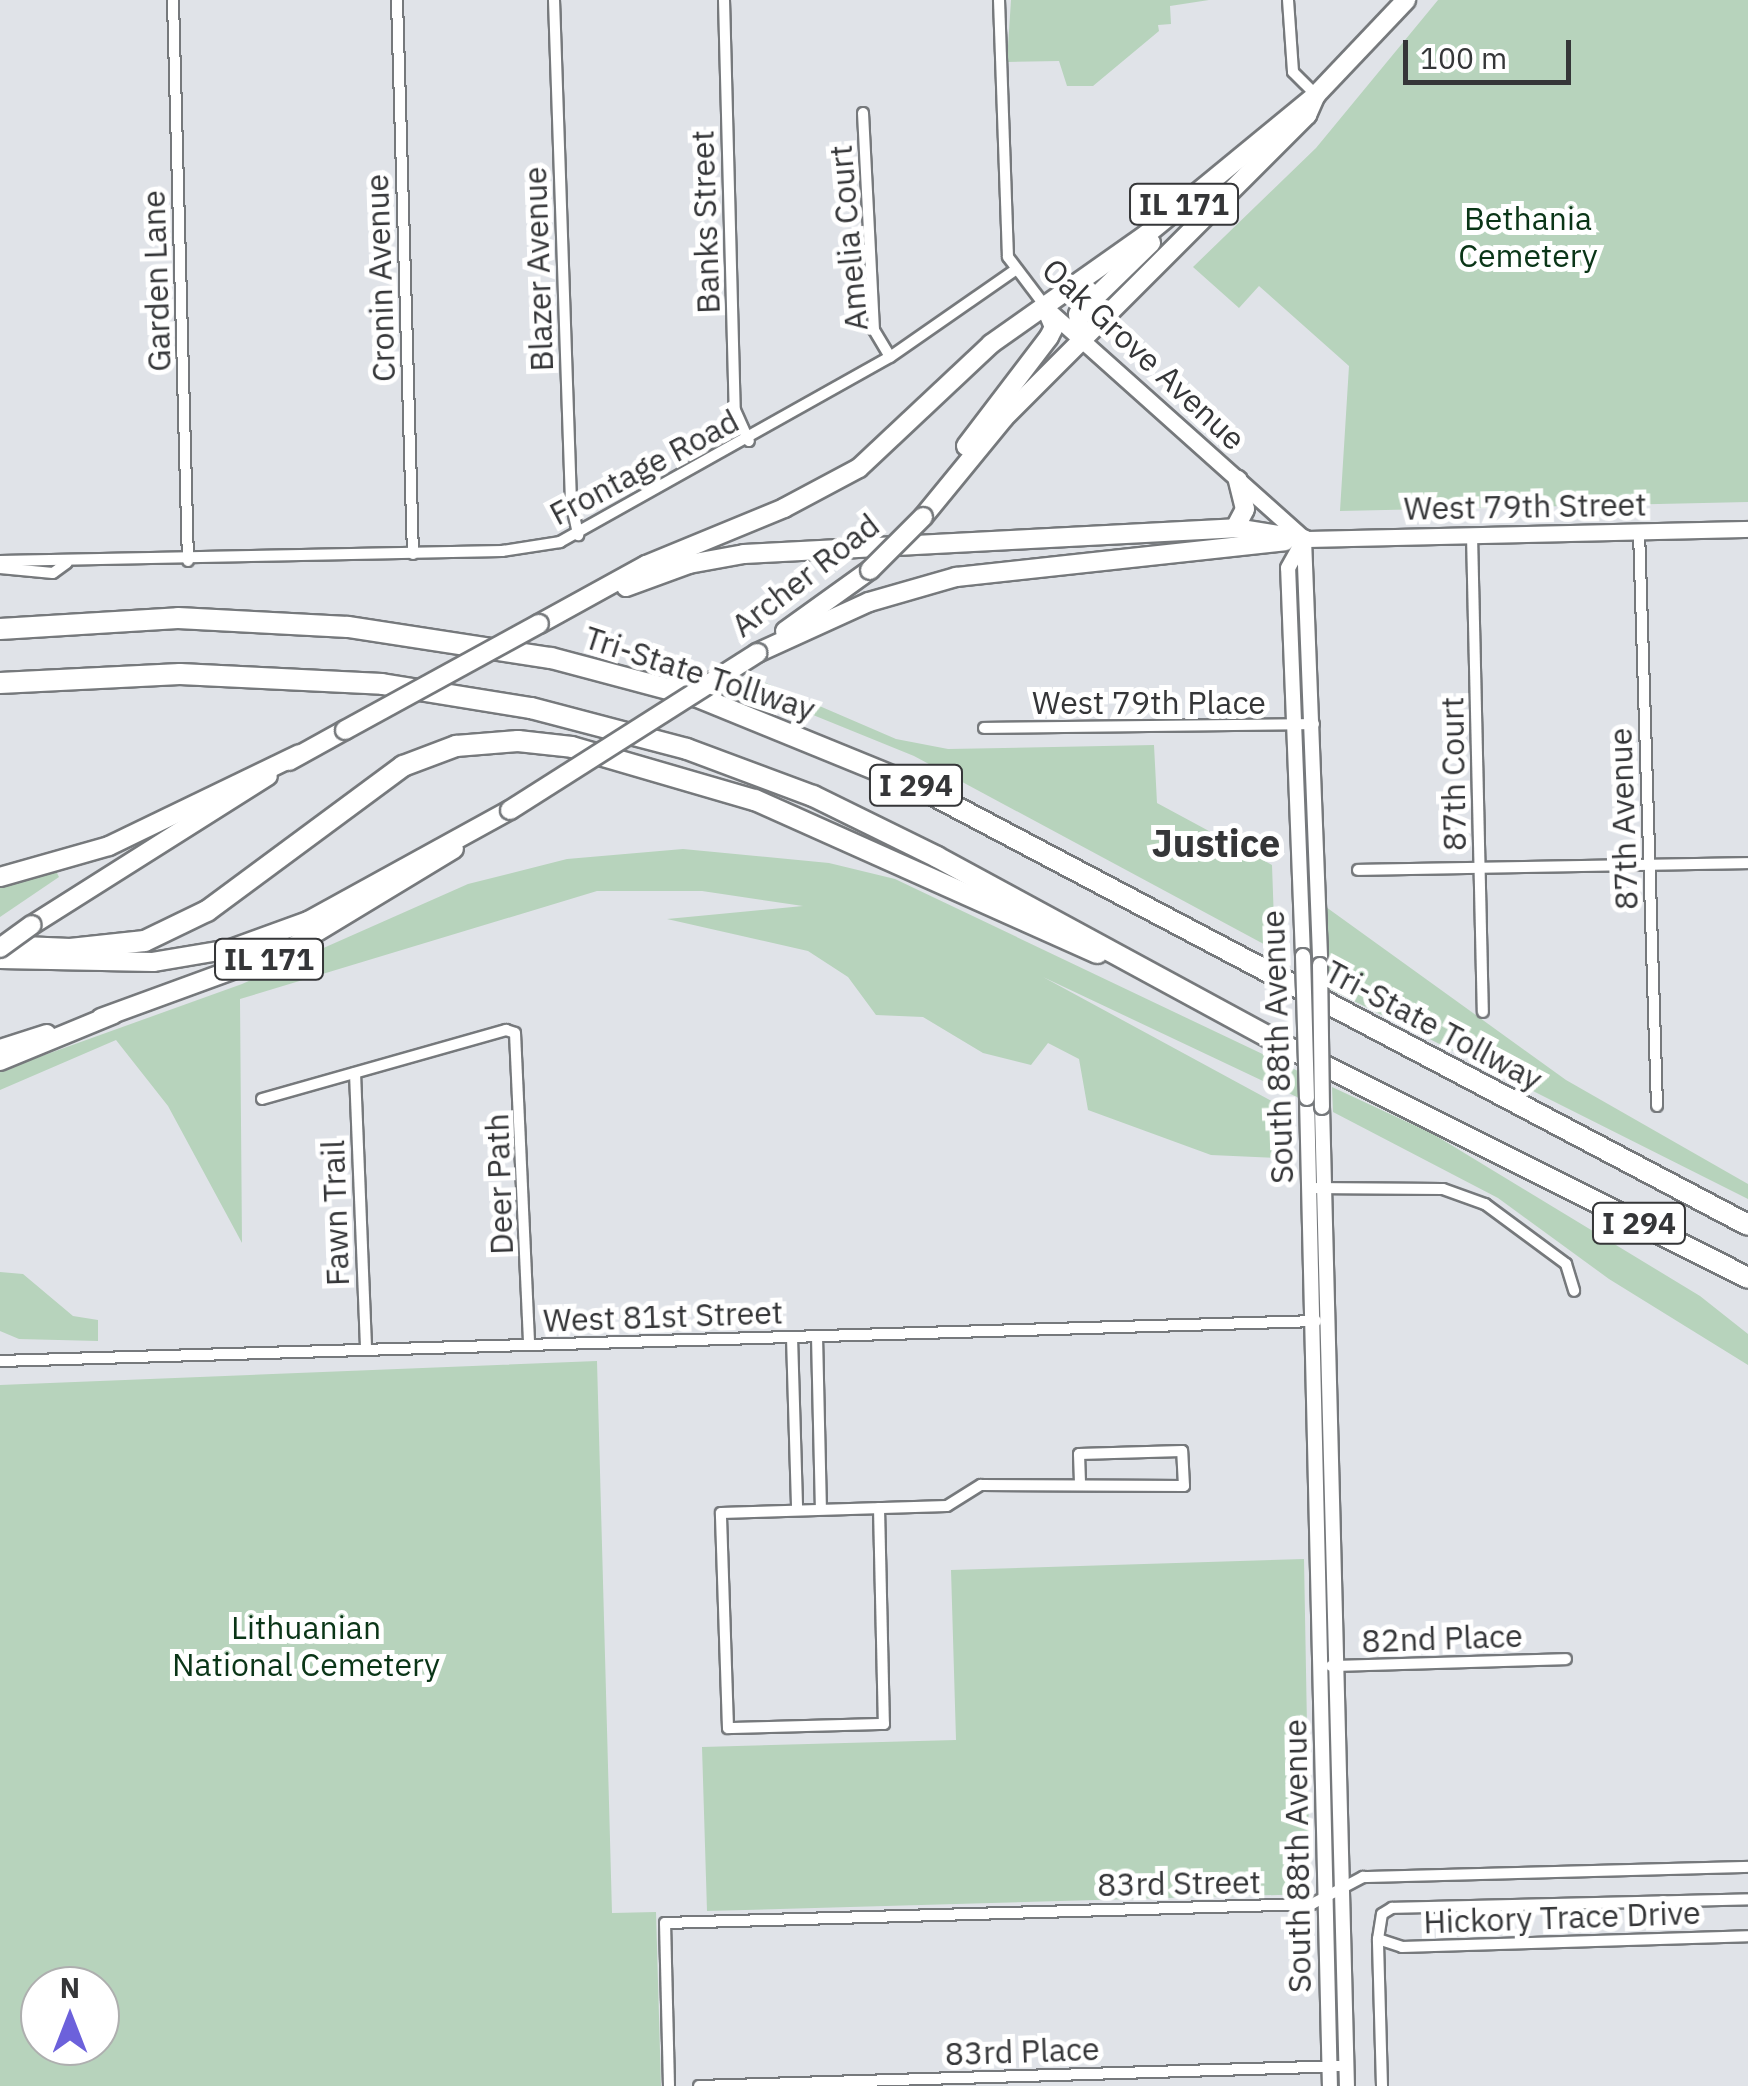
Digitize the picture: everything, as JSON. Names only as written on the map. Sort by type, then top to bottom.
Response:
[{"type":"highway","name":"Tri-State Tollway","points":[[0,629],[178,618],[348,626],[551,658],[698,696],[918,786],[1748,1225]]},
{"type":"highway","name":"I 294","points":[[0,683],[264,674],[382,684],[531,708],[686,749],[813,796],[1141,966],[1289,1048],[1748,1278]]},
{"type":"highway","points":[[0,947],[70,949],[146,941],[208,912],[402,766],[456,746],[518,741],[572,747],[755,800],[1068,944],[1141,966]]},
{"type":"main road","name":"Archer Road","points":[[577,606],[846,476],[894,439],[991,344],[1196,194],[1316,95],[1406,0]]},
{"type":"main road","name":"Archer Road","points":[[0,1049],[114,1014],[287,950],[757,653],[870,570],[923,517],[945,486],[1080,340],[1306,116],[1316,95]]},
{"type":"main road","points":[[1080,340],[1078,314],[1196,194]]},
{"type":"main road","points":[[945,486],[1023,363],[1049,337],[1052,319],[1044,306]]},
{"type":"main road","name":"Oak Grove Avenue","points":[[1044,306],[1304,538]]},
{"type":"main road","points":[[1235,528],[1245,510],[1238,480]]},
{"type":"main road","points":[[0,877],[109,846],[300,754],[538,624],[674,569],[744,554],[1235,528],[1304,538]]},
{"type":"main road","name":"West 79th Street","points":[[1304,538],[1748,528]]},
{"type":"main road","points":[[757,653],[870,602],[956,578],[1304,538]]},
{"type":"main road","points":[[0,947],[300,754]]},
{"type":"main road","points":[[0,959],[153,962],[231,949],[308,922],[510,810]]},
{"type":"main road","points":[[0,1061],[114,1014]]},
{"type":"street","name":"Garden Lane","points":[[173,0],[188,562]]},
{"type":"street","name":"Cronin Avenue","points":[[397,0],[414,554]]},
{"type":"street","name":"Blazer Avenue","points":[[554,0],[571,502],[578,535]]},
{"type":"street","name":"Banks Street","points":[[724,0],[735,410],[749,441]]},
{"type":"street","name":"Oak Grove Avenue","points":[[999,0],[1004,234],[1015,270],[1044,306]]},
{"type":"street","points":[[1288,0],[1294,72],[1316,95]]},
{"type":"street","name":"Amelia Court","points":[[862,113],[874,330],[890,357]]},
{"type":"street","name":"Frontage Road","points":[[67,564],[538,548],[578,535],[749,441],[890,357],[1015,270]]},
{"type":"street","name":"87th Avenue","points":[[1639,531],[1657,1106]]},
{"type":"street","name":"87th Court","points":[[1472,535],[1483,1012]]},
{"type":"street","name":"South 88th Avenue","points":[[1304,538],[1314,724],[1320,964],[1322,1107],[1316,1188]]},
{"type":"street","name":"South 88th Avenue","points":[[1304,538],[1288,568],[1292,726],[1336,1666],[1347,2086]]},
{"type":"street","points":[[53,556],[67,564],[53,573],[0,565],[53,556]]},
{"type":"street","name":"West 79th Place","points":[[984,728],[1314,724]]},
{"type":"street","points":[[1358,870],[1748,862]]},
{"type":"street","name":"Deer Path","points":[[355,1074],[506,1030],[520,1043],[529,1345]]},
{"type":"street","points":[[262,1099],[355,1074]]},
{"type":"street","name":"Fawn Trail","points":[[355,1074],[366,1350]]},
{"type":"street","points":[[1316,1188],[1443,1189],[1485,1204],[1566,1264],[1574,1290]]},
{"type":"street","name":"South 88th Avenue","points":[[1320,1321],[1320,1666],[1330,2086]]},
{"type":"street","name":"West 81st Street","points":[[0,1361],[1320,1321]]},
{"type":"street","points":[[817,1336],[820,1509]]},
{"type":"street","points":[[792,1337],[796,1510]]},
{"type":"street","points":[[880,1508],[884,1724],[728,1728],[721,1513],[820,1509],[946,1506],[982,1485],[1080,1482],[1090,1490],[1184,1486],[1182,1451],[1079,1454],[1080,1482]]},
{"type":"street","name":"82nd Place","points":[[1320,1666],[1566,1659]]},
{"type":"street","name":"83rd Street","points":[[669,2086],[666,1923],[1294,1905],[1326,1897],[1362,1877],[1748,1867]]},
{"type":"street","points":[[1382,2086],[1378,1939],[1382,1914],[1392,1908],[1748,1899]]},
{"type":"street","name":"Hickory Trace Drive","points":[[1378,1939],[1402,1947],[1748,1936]]},
{"type":"street","name":"83rd Place","points":[[698,2086],[1347,2066]]},
{"type":"green space","points":[[1011,0],[1209,0],[1170,6],[1171,24],[1158,25],[1159,31],[1093,86],[1067,86],[1059,61],[1007,62]]},
{"type":"green space","name":"Bethania Cemetery","points":[[1438,0],[1748,0],[1748,502],[1340,511],[1349,366],[1259,286],[1239,308],[1193,267],[1316,148]]},
{"type":"green space","points":[[750,676],[896,739],[948,749],[1154,745],[1157,803],[1272,865],[1275,950],[914,756],[734,683]]},
{"type":"green space","points":[[683,849],[829,863],[895,879],[1298,1071],[1299,1098],[1043,977],[1279,1105],[1278,1158],[1211,1155],[1088,1110],[1079,1059],[1048,1043],[1031,1065],[983,1053],[923,1017],[876,1015],[848,977],[808,951],[667,919],[803,906],[702,891],[597,891],[240,999],[242,1243],[168,1106],[116,1040],[0,1090],[0,1071],[242,984],[468,884],[567,859]]},
{"type":"green space","points":[[56,871],[59,877],[0,917],[0,883]]},
{"type":"green space","points":[[1326,907],[1566,1080],[1748,1184],[1748,1199],[1330,989]]},
{"type":"green space","points":[[1332,1087],[1433,1134],[1700,1296],[1748,1334],[1748,1365],[1609,1279],[1498,1198],[1333,1112]]},
{"type":"green space","points":[[0,1272],[23,1274],[73,1316],[98,1320],[98,1341],[19,1339],[0,1331]]},
{"type":"green space","name":"Lithuanian National Cemetery","points":[[597,1361],[612,1913],[656,1912],[661,2086],[0,2086],[0,1385]]},
{"type":"green space","points":[[1304,1559],[1310,1894],[707,1911],[702,1747],[956,1740],[951,1570]]},
{"type":"district","name":"Justice","points":[[1216,843]]}]
